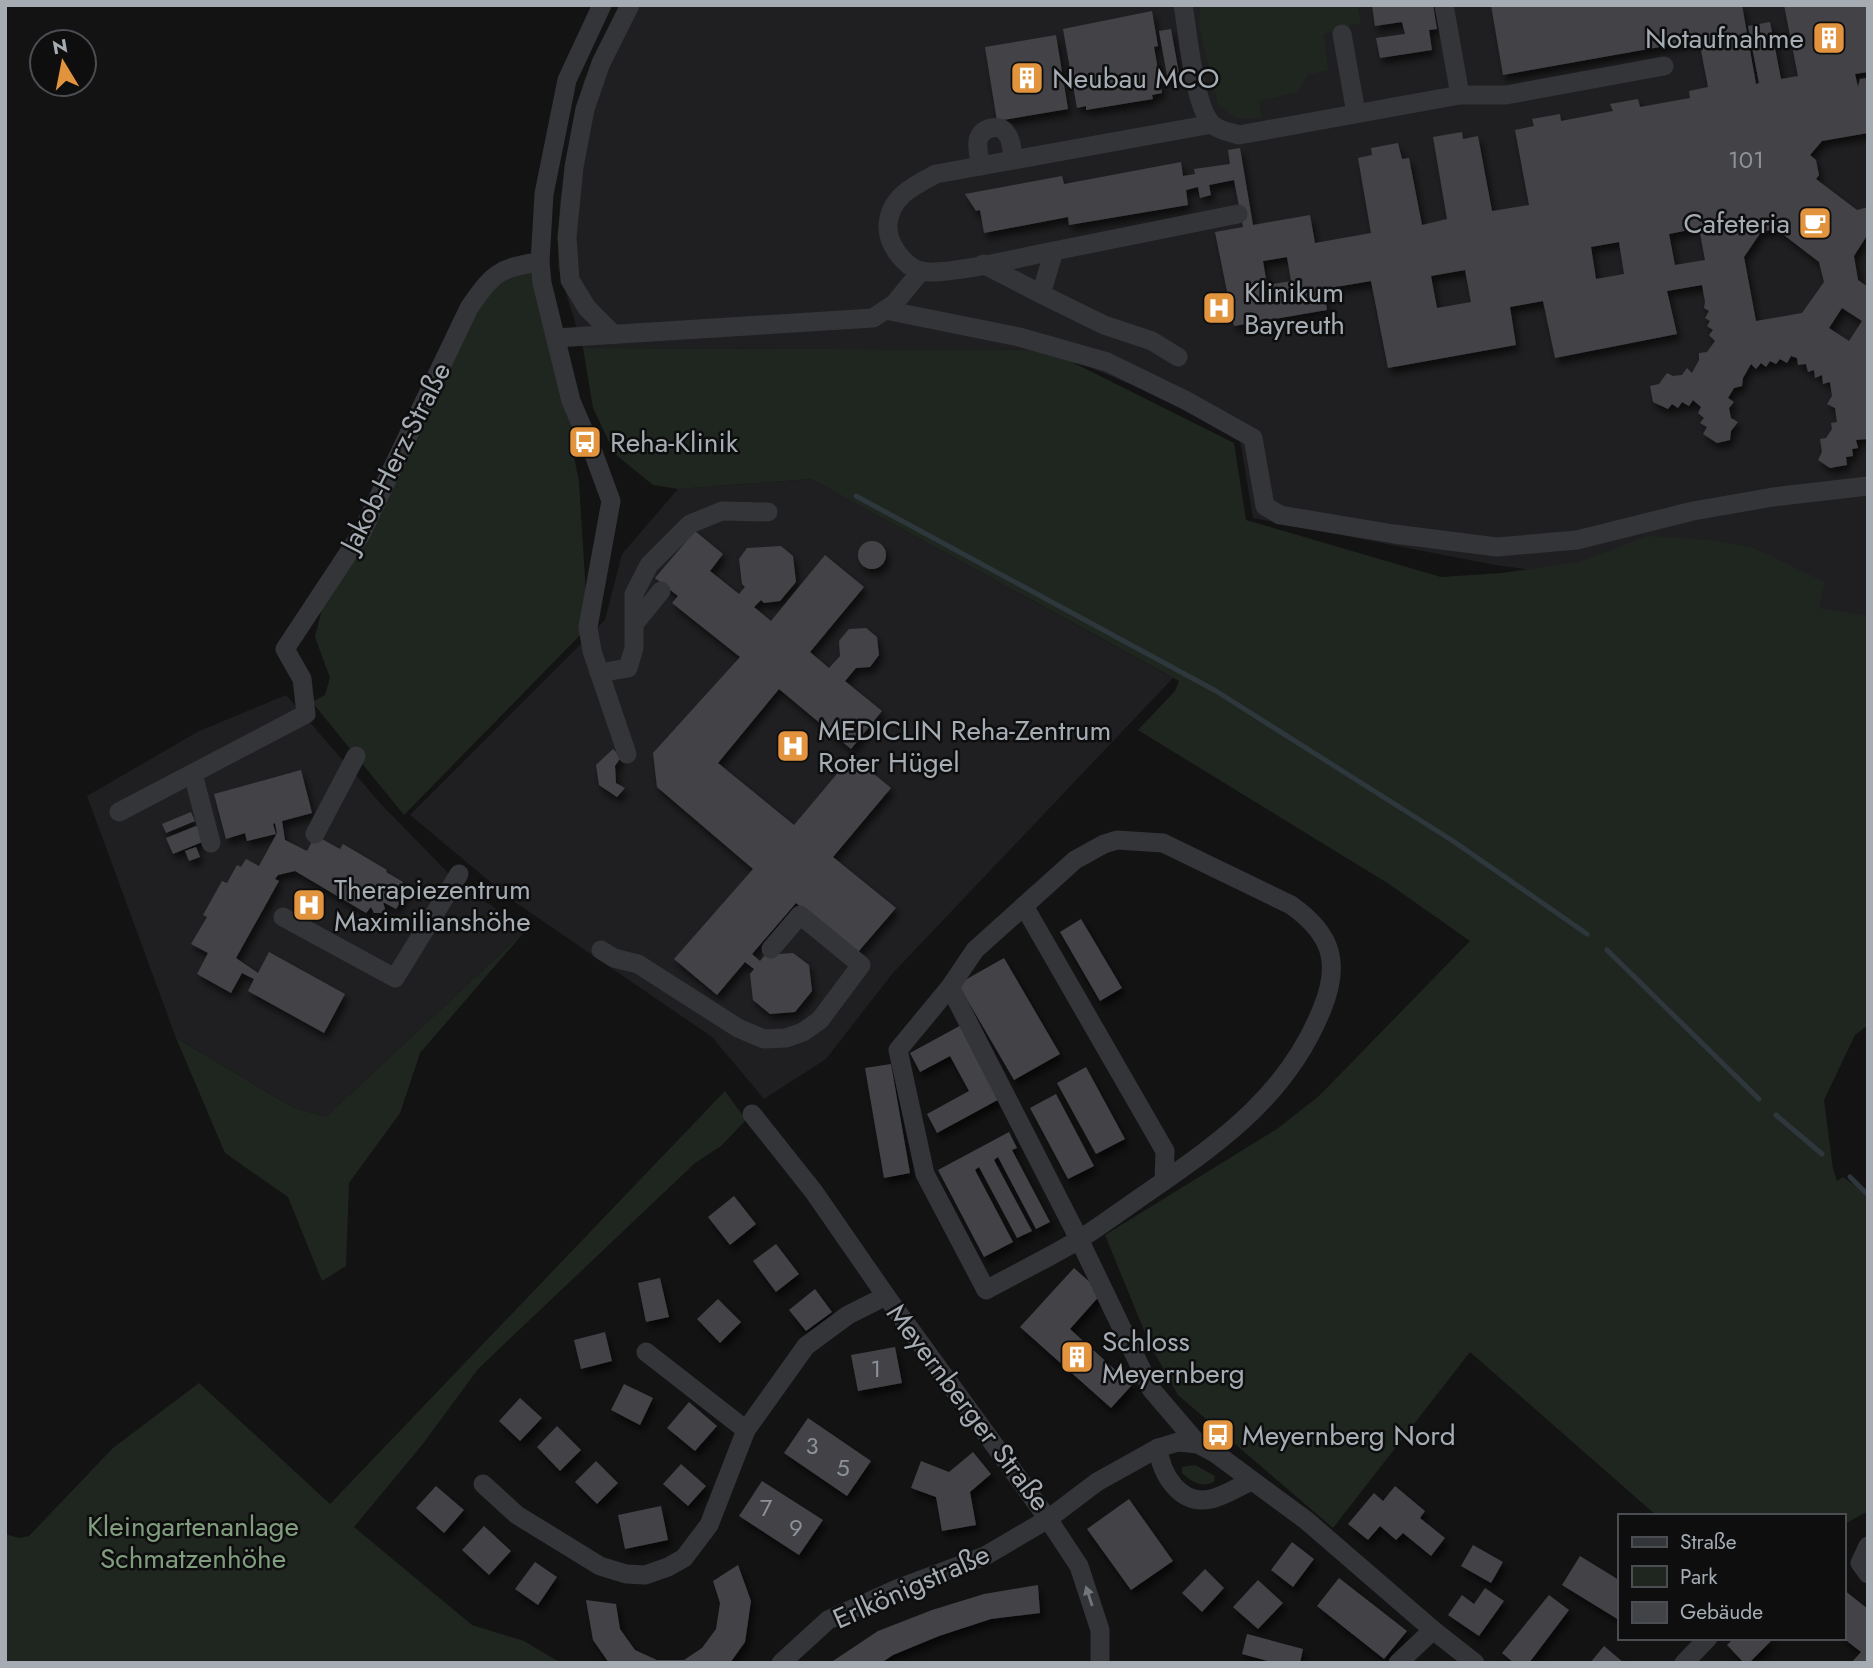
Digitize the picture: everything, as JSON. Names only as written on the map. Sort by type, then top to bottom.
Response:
[{"type":"street","points":[[603,5],[567,80],[544,194],[540,262],[542,283],[571,401],[611,501],[588,627],[599,673],[626,754]]},
{"type":"street","points":[[613,334],[587,307],[570,280],[567,237],[574,167],[586,109],[601,63],[630,5]]},
{"type":"street","points":[[1183,5],[1200,103],[1212,124]]},
{"type":"street","points":[[1444,5],[1460,95]]},
{"type":"street","points":[[1342,34],[1356,113]]},
{"type":"street","points":[[1238,214],[945,271],[921,271],[906,262],[893,247],[888,231],[889,215],[900,196],[936,174],[1212,124],[1239,135],[1460,95],[1506,94],[1664,66]]},
{"type":"street","points":[[981,166],[977,143],[982,132],[996,127],[1005,130],[1013,160]]},
{"type":"street","points":[[1041,294],[1054,251]]},
{"type":"street","name":"Jakob-Herz-Straße","points":[[193,774],[306,714],[302,679],[285,649],[361,534],[469,308],[489,279],[514,265],[540,262]]},
{"type":"street","points":[[983,264],[1104,325],[1152,341],[1178,357]]},
{"type":"street","points":[[556,338],[873,318],[894,303],[921,271]]},
{"type":"street","points":[[885,310],[1019,337],[1107,362],[1186,401],[1252,438],[1265,506],[1280,515],[1394,534],[1497,547],[1577,540],[1693,510],[1868,486]]},
{"type":"street","points":[[599,673],[628,668],[634,648],[634,594],[649,565],[690,524],[722,511],[768,512]]},
{"type":"street","points":[[635,623],[662,591]]},
{"type":"street","points":[[315,834],[356,756]]},
{"type":"street","points":[[119,812],[193,774],[211,843]]},
{"type":"street","points":[[1117,840],[1163,843],[1291,905],[1307,916],[1321,932],[1333,965],[1330,989],[1311,1037],[1262,1104],[1214,1147],[1079,1239],[986,1290],[925,1174],[898,1050],[950,988],[975,950],[1024,906],[1075,860],[1095,849],[1117,840]]},
{"type":"street","points":[[283,917],[396,978],[459,874]]},
{"type":"street","points":[[1024,906],[1165,1151],[1164,1181]]},
{"type":"street","points":[[606,960],[638,964],[738,1027],[764,1039],[786,1038],[803,1032],[820,1020],[862,965],[800,915],[771,949]]},
{"type":"street","points":[[950,988],[1079,1239],[1151,1390],[1198,1444],[1307,1521],[1475,1663]]},
{"type":"street","name":"Meyernberger Straße","points":[[752,1114],[814,1192],[1048,1519],[1097,1482],[1158,1448],[1178,1442],[1198,1444]]},
{"type":"street","points":[[483,1484],[517,1515],[600,1566],[626,1574],[645,1574],[684,1558],[709,1525],[746,1430],[806,1346],[848,1315],[886,1296]]},
{"type":"street","points":[[646,1352],[746,1430]]},
{"type":"street","points":[[1158,1448],[1160,1463],[1175,1489],[1199,1500],[1212,1499],[1251,1481]]},
{"type":"street","points":[[1048,1519],[1079,1566],[1100,1630],[1100,1663]]},
{"type":"street","name":"Erlkönigstraße","points":[[781,1663],[828,1620],[897,1589],[985,1556],[1048,1519]]},
{"type":"street","points":[[1868,1546],[1860,1563],[1868,1574]]},
{"type":"street","points":[[1398,1663],[1433,1630]]},
{"type":"street","points":[[1685,1663],[1706,1640]]},
{"type":"shaded area","name":"Klinikum Bayreuth","points":[[620,5],[1868,5],[1868,616],[1495,565],[1253,518],[1240,440],[1156,395],[1048,350],[583,348],[558,267],[560,201],[584,81]]},
{"type":"shaded area","name":"MEDICLIN Reha-Zentrum Roter Hügel","points":[[811,479],[1173,678],[892,974],[826,1059],[764,1099],[712,1037],[512,900],[410,815],[605,620],[622,554],[678,489]]},
{"type":"shaded area","name":"Therapiezentrum Maximilianshöhe","points":[[286,695],[382,805],[455,880],[526,930],[326,1117],[292,1107],[176,1038],[87,796],[199,731]]},
{"type":"green space","points":[[1200,5],[1357,5],[1361,23],[1324,34],[1328,70],[1308,75],[1297,92],[1259,101],[1262,118],[1236,118],[1218,105],[1199,25]]},
{"type":"green space","points":[[540,262],[571,401],[571,441],[579,482],[588,627],[404,815],[312,702],[325,695],[330,678],[315,637],[328,585],[489,279]]},
{"type":"green space","points":[[583,348],[1048,350],[1234,443],[1246,520],[1441,577],[1502,573],[1579,562],[1648,536],[1711,540],[1754,548],[1825,582],[1819,608],[1868,616],[1868,1025],[1855,1035],[1824,1100],[1837,1181],[1843,1177],[1868,1195],[1868,1511],[1845,1524],[1845,1514],[1655,1514],[1470,1352],[1333,1528],[1178,1395],[1150,1345],[1105,1235],[1277,1129],[1319,1096],[1470,941],[1389,884],[1138,730],[1175,691],[1179,681],[811,479],[678,489],[653,485],[615,454],[593,408]]},
{"type":"green space","points":[[526,930],[420,1053],[400,1113],[349,1183],[346,1266],[322,1281],[288,1197],[225,1153],[176,1038],[292,1107],[326,1117]]},
{"type":"green space","name":"Kleingartenanlage Schmatzenhöhe","points":[[725,1091],[746,1120],[721,1146],[695,1163],[478,1369],[422,1445],[354,1527],[472,1625],[524,1641],[561,1663],[5,1663],[5,1534],[19,1538],[29,1536],[113,1448],[199,1383],[330,1504]]},
{"type":"green space","points":[[1195,1465],[1215,1476],[1214,1482],[1197,1483],[1182,1473],[1182,1467]]},
{"type":"building","points":[[1372,5],[1433,5],[1437,29],[1429,30],[1432,50],[1380,58],[1376,38],[1405,34],[1402,22],[1375,26]]},
{"type":"building","points":[[1491,5],[1742,5],[1756,84],[1759,83],[1748,26],[1770,22],[1781,79],[1798,76],[1784,5],[1868,5],[1868,72],[1855,74],[1858,87],[1860,79],[1868,78],[1868,133],[1822,141],[1810,155],[1816,160],[1819,175],[1816,179],[1857,210],[1868,207],[1868,234],[1854,256],[1858,280],[1868,287],[1868,439],[1856,440],[1858,448],[1852,449],[1853,456],[1846,457],[1847,465],[1830,468],[1818,460],[1822,452],[1820,439],[1826,438],[1832,429],[1831,423],[1837,422],[1835,408],[1827,404],[1832,396],[1830,382],[1823,384],[1822,375],[1815,378],[1814,370],[1808,372],[1806,364],[1798,365],[1797,358],[1791,356],[1787,363],[1780,359],[1776,364],[1770,361],[1766,367],[1761,363],[1756,369],[1751,364],[1743,378],[1742,386],[1734,388],[1728,398],[1734,402],[1729,408],[1731,418],[1738,422],[1731,431],[1730,440],[1717,443],[1703,434],[1707,427],[1700,423],[1704,418],[1698,413],[1701,407],[1693,400],[1689,406],[1682,402],[1678,408],[1672,404],[1668,409],[1653,402],[1650,386],[1659,384],[1667,373],[1673,376],[1682,375],[1687,368],[1692,373],[1699,360],[1699,353],[1707,352],[1715,341],[1709,335],[1713,330],[1707,326],[1710,321],[1705,318],[1709,311],[1704,308],[1702,285],[1667,291],[1677,334],[1555,358],[1543,301],[1510,307],[1516,345],[1388,368],[1371,281],[1324,289],[1327,310],[1234,326],[1215,232],[1243,227],[1234,180],[1209,185],[1211,195],[1200,198],[1198,187],[1186,190],[1188,205],[1069,225],[1068,217],[984,233],[980,210],[976,211],[965,194],[1062,176],[1064,184],[1181,162],[1183,176],[1195,174],[1194,169],[1230,164],[1228,150],[1240,148],[1253,225],[1310,215],[1315,243],[1371,233],[1358,158],[1372,155],[1371,148],[1398,143],[1402,159],[1409,158],[1422,225],[1447,219],[1433,137],[1462,132],[1463,139],[1478,136],[1492,211],[1529,205],[1515,130],[1534,126],[1532,119],[1560,114],[1561,121],[1613,111],[1610,104],[1638,99],[1640,107],[1690,98],[1689,91],[1708,87],[1699,40],[1503,75]],"holes":[[[1699,228],[1705,260],[1675,265],[1669,234]],[[1776,229],[1819,262],[1824,282],[1802,313],[1756,321],[1744,257],[1761,232]],[[1619,242],[1624,274],[1596,279],[1591,247]],[[1287,257],[1291,281],[1267,285],[1263,261]],[[1465,270],[1471,302],[1437,308],[1431,276]],[[1842,308],[1862,321],[1849,341],[1829,328]]]},
{"type":"building","points":[[1152,11],[1158,46],[1154,47],[1162,93],[1152,95],[1153,99],[1086,110],[1086,106],[1077,108],[1063,29]]},
{"type":"building","points":[[1171,29],[1180,79],[1168,81],[1159,31]]},
{"type":"building","name":"Neubau MCO","points":[[1056,35],[1068,109],[997,121],[985,47]]},
{"type":"building","points":[[695,531],[723,554],[710,571],[739,594],[745,587],[742,584],[739,559],[747,548],[781,546],[793,556],[796,582],[780,601],[764,603],[761,600],[754,607],[771,621],[825,555],[864,587],[810,652],[829,668],[840,656],[839,641],[849,629],[866,628],[877,637],[879,655],[870,667],[856,668],[845,681],[882,711],[851,749],[779,689],[718,763],[794,825],[852,756],[891,788],[833,857],[896,908],[858,952],[796,903],[752,954],[760,961],[765,955],[793,953],[809,965],[812,991],[795,1012],[770,1014],[753,1000],[750,974],[754,969],[745,962],[717,995],[674,959],[753,869],[657,787],[653,753],[740,657],[672,603],[678,596],[655,578]]},
{"type":"building","points":[[872,541],[882,545],[886,555],[882,565],[872,569],[862,565],[858,555],[862,545]]},
{"type":"building","points":[[613,749],[621,757],[615,766],[616,783],[625,788],[617,797],[599,785],[596,765]]},
{"type":"building","points":[[301,770],[312,813],[282,821],[285,840],[307,851],[314,838],[322,839],[340,849],[343,844],[403,882],[399,889],[406,893],[396,909],[383,902],[385,909],[381,913],[374,913],[371,907],[366,913],[295,871],[278,875],[275,879],[279,881],[236,958],[258,973],[269,952],[345,994],[324,1033],[248,991],[254,979],[242,973],[231,993],[197,974],[208,953],[191,944],[207,917],[203,915],[222,881],[227,883],[237,865],[241,867],[246,859],[259,866],[277,833],[275,823],[276,834],[247,841],[245,833],[226,839],[214,794]]},
{"type":"building","points":[[191,812],[195,821],[166,833],[162,824]]},
{"type":"building","points":[[201,824],[207,840],[173,854],[166,838]]},
{"type":"building","points":[[196,847],[200,857],[189,861],[185,851]]},
{"type":"building","points":[[1081,919],[1122,988],[1100,1001],[1060,932]]},
{"type":"building","points":[[1004,958],[1060,1054],[1014,1080],[958,984]]},
{"type":"building","points":[[965,1023],[1005,1096],[937,1133],[927,1114],[969,1091],[950,1056],[920,1072],[910,1053]]},
{"type":"building","points":[[891,1064],[910,1173],[884,1178],[865,1068]]},
{"type":"building","points":[[1086,1067],[1125,1139],[1096,1154],[1057,1083]]},
{"type":"building","points":[[1056,1094],[1094,1166],[1068,1179],[1030,1108]]},
{"type":"building","points":[[1009,1132],[1017,1148],[1012,1150],[1050,1222],[1036,1229],[998,1157],[994,1160],[1032,1231],[1017,1238],[979,1167],[975,1170],[1013,1242],[984,1257],[938,1170]]},
{"type":"building","points":[[734,1196],[756,1224],[730,1245],[708,1217]]},
{"type":"building","points":[[776,1244],[799,1274],[776,1292],[753,1261]]},
{"type":"building","name":"Schloss Meyernberg","points":[[1074,1268],[1102,1293],[1070,1329],[1132,1385],[1111,1408],[1020,1327]]},
{"type":"building","points":[[660,1278],[669,1317],[646,1322],[638,1283]]},
{"type":"building","points":[[815,1289],[832,1312],[806,1331],[789,1310]]},
{"type":"building","points":[[718,1299],[741,1322],[720,1343],[697,1319]]},
{"type":"building","points":[[605,1332],[612,1361],[581,1369],[574,1340]]},
{"type":"building","points":[[895,1347],[902,1383],[858,1391],[851,1355]]},
{"type":"building","points":[[624,1384],[653,1398],[640,1425],[611,1410]]},
{"type":"building","points":[[520,1398],[542,1418],[520,1441],[499,1421]]},
{"type":"building","points":[[689,1402],[717,1426],[695,1451],[667,1428]]},
{"type":"building","points":[[808,1418],[871,1461],[847,1496],[784,1453]]},
{"type":"building","points":[[557,1426],[581,1450],[560,1471],[537,1447]]},
{"type":"building","points":[[973,1452],[991,1474],[970,1492],[976,1525],[942,1531],[936,1497],[911,1488],[921,1461],[949,1472]]},
{"type":"building","points":[[596,1461],[618,1483],[597,1504],[575,1482]]},
{"type":"building","points":[[681,1464],[706,1486],[688,1506],[663,1484]]},
{"type":"building","points":[[762,1481],[823,1520],[799,1555],[739,1516]]},
{"type":"building","points":[[436,1486],[464,1510],[444,1533],[416,1508]]},
{"type":"building","points":[[1395,1486],[1425,1511],[1420,1518],[1445,1538],[1431,1556],[1403,1533],[1396,1540],[1380,1526],[1368,1540],[1348,1524],[1374,1493],[1383,1501]]},
{"type":"building","points":[[1129,1499],[1173,1561],[1131,1590],[1087,1529]]},
{"type":"building","points":[[661,1506],[668,1540],[625,1549],[618,1515]]},
{"type":"building","points":[[484,1526],[511,1551],[489,1575],[462,1550]]},
{"type":"building","points":[[1292,1542],[1314,1559],[1293,1587],[1271,1570]]},
{"type":"building","points":[[1473,1545],[1503,1562],[1491,1583],[1461,1566]]},
{"type":"building","points":[[1580,1556],[1618,1579],[1618,1619],[1562,1585]]},
{"type":"building","points":[[535,1562],[557,1577],[538,1605],[515,1589]]},
{"type":"building","points":[[738,1565],[751,1601],[745,1642],[730,1663],[609,1663],[593,1640],[586,1600],[616,1604],[620,1629],[635,1650],[657,1660],[684,1660],[702,1648],[716,1629],[720,1603],[713,1581]]},
{"type":"building","points":[[1205,1569],[1224,1588],[1202,1612],[1182,1593]]},
{"type":"building","points":[[1339,1578],[1407,1631],[1384,1659],[1317,1606]]},
{"type":"building","points":[[1258,1580],[1283,1603],[1258,1629],[1233,1607]]},
{"type":"building","points":[[1038,1585],[1040,1613],[991,1619],[939,1636],[893,1655],[881,1663],[830,1663],[878,1631],[932,1610],[984,1594]]},
{"type":"building","points":[[1485,1588],[1504,1601],[1479,1636],[1448,1615],[1462,1595],[1474,1604]]},
{"type":"building","points":[[1845,1591],[1868,1609],[1868,1663],[1851,1663],[1861,1652],[1845,1640]]},
{"type":"building","points":[[1549,1595],[1569,1610],[1529,1663],[1514,1663],[1502,1653]]},
{"type":"building","points":[[1247,1634],[1303,1649],[1300,1663],[1275,1663],[1242,1654]]},
{"type":"building","points":[[1732,1640],[1772,1640],[1749,1663],[1744,1663],[1727,1645]]},
{"type":"building","points":[[1604,1646],[1624,1663],[1590,1663]]},
{"type":"waterway","points":[[856,496],[1216,691],[1453,841],[1587,934]]},
{"type":"waterway","points":[[1607,950],[1759,1099]]},
{"type":"waterway","points":[[1776,1115],[1822,1154]]},
{"type":"waterway","points":[[1850,1177],[1868,1195]]},
{"type":"place","name":"Notaufnahme","points":[[1829,38]]},
{"type":"place","name":"Neubau MCO","points":[[1027,78]]},
{"type":"place","name":"Cafeteria","points":[[1815,223]]},
{"type":"place","name":"Klinikum Bayreuth","points":[[1219,308]]},
{"type":"place","name":"Reha-Klinik","points":[[585,442]]},
{"type":"place","name":"MEDICLIN Reha-Zentrum Roter Hügel","points":[[793,746]]},
{"type":"place","name":"Therapiezentrum Maximilianshöhe","points":[[309,905]]},
{"type":"place","name":"Schloss Meyernberg","points":[[1077,1357]]},
{"type":"place","name":"Meyernberg Nord","points":[[1218,1435]]}]
